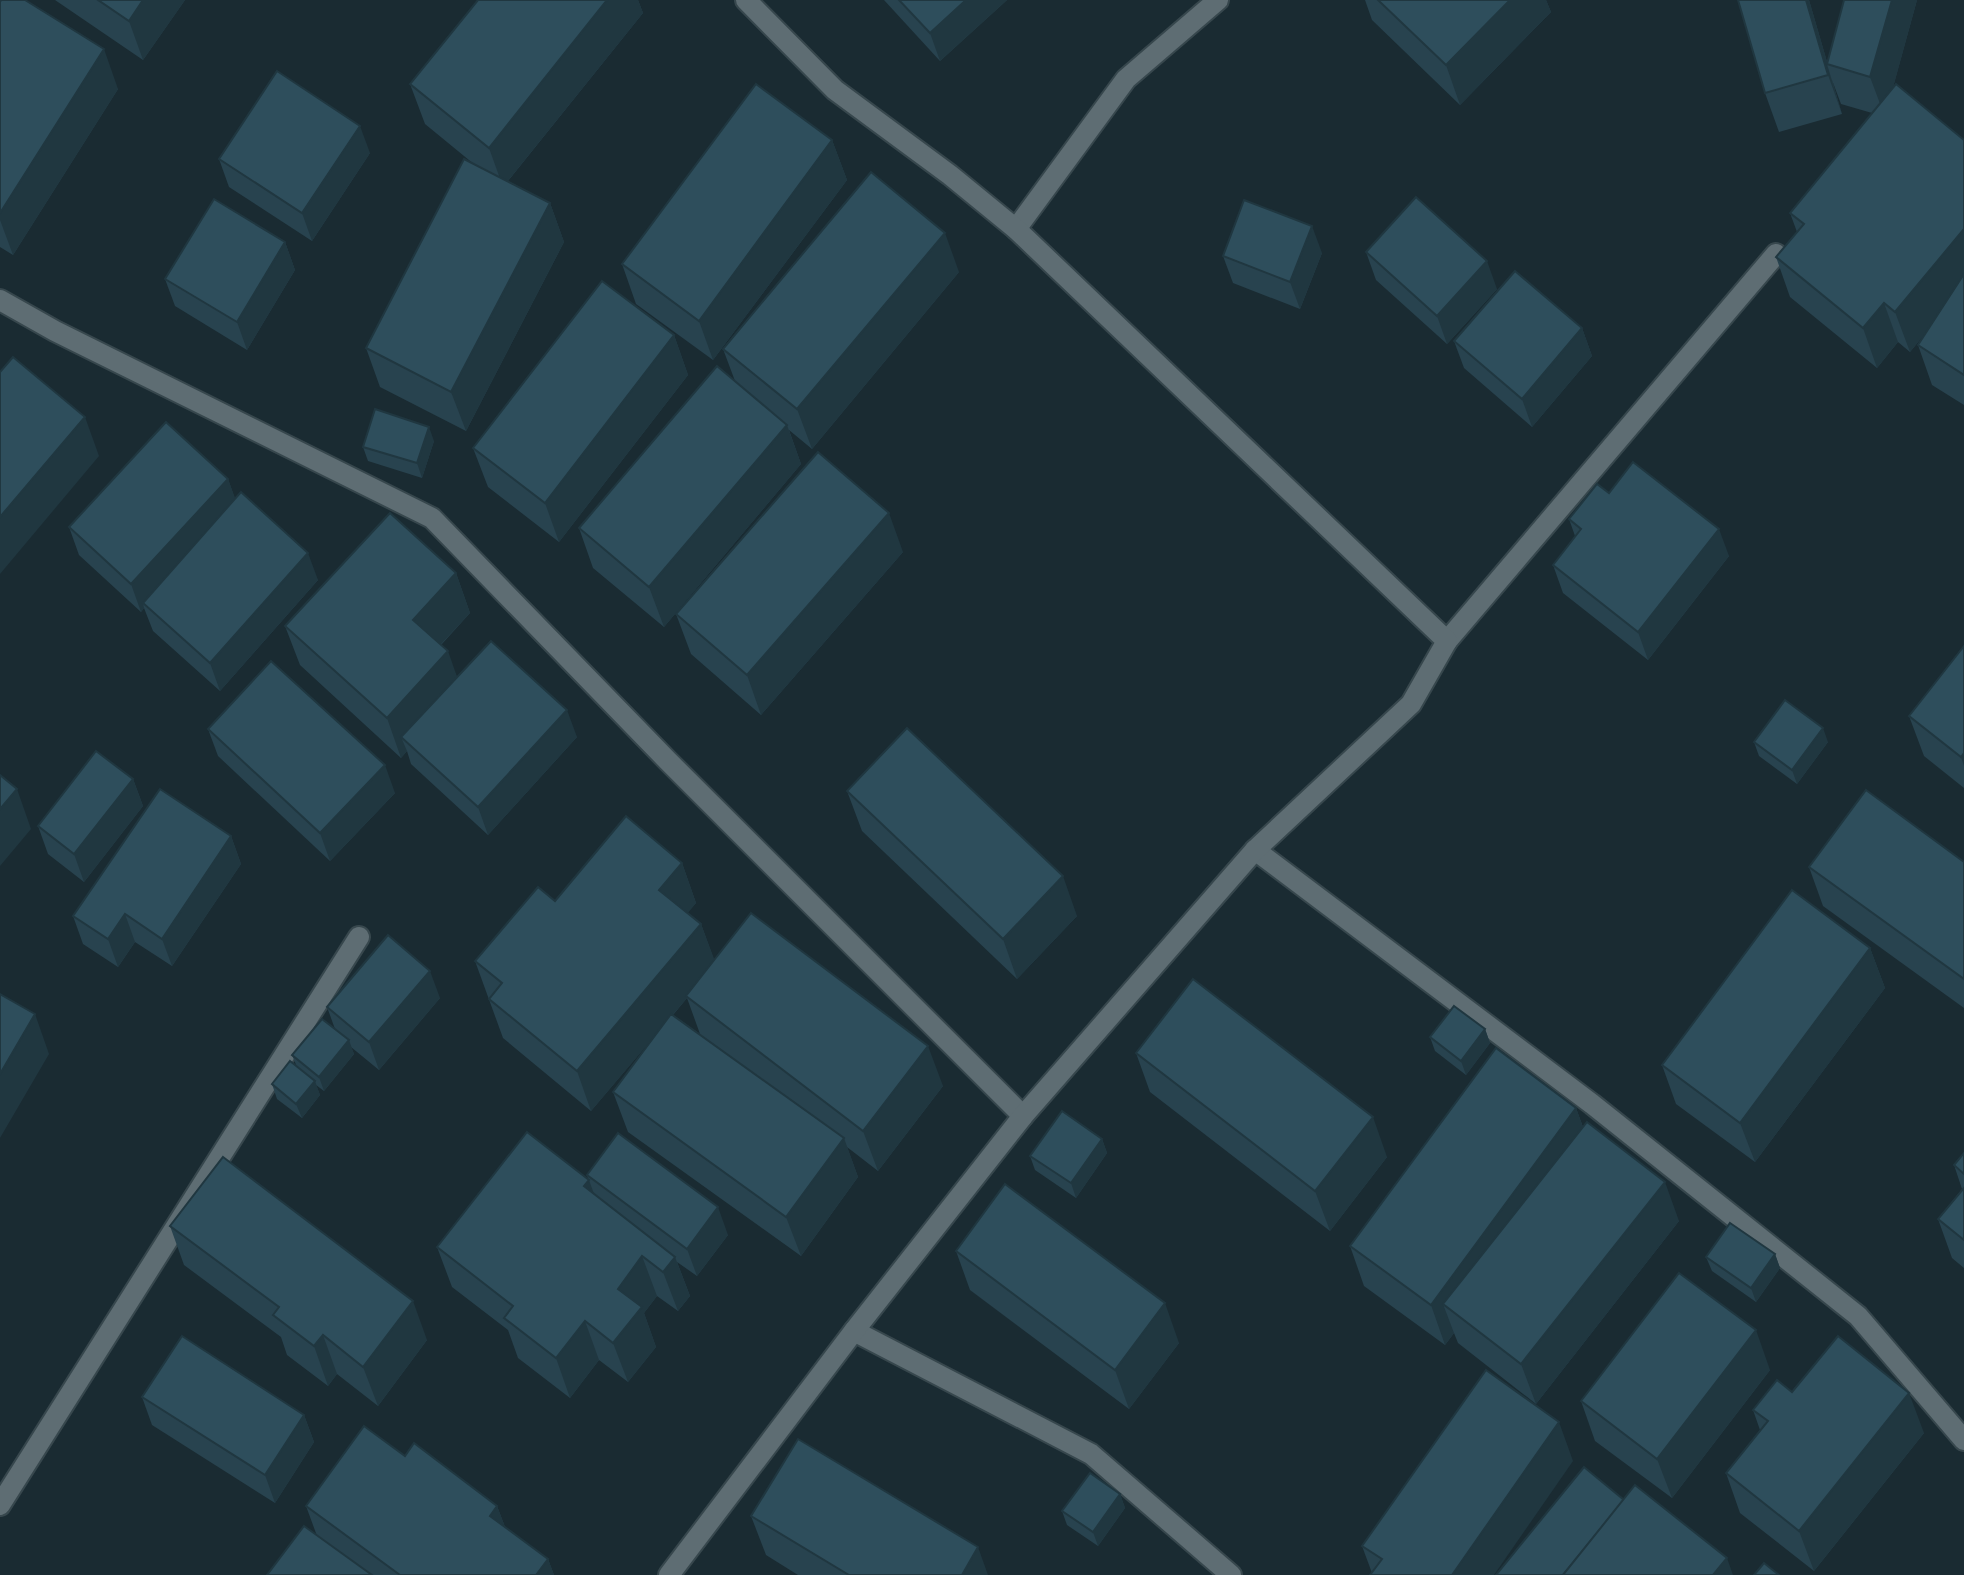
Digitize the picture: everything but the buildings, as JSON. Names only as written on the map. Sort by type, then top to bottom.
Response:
[{"type":"street","points":[[746,0],[835,90],[950,175],[1016,229],[1447,641]]},
{"type":"street","points":[[1016,229],[1126,79],[1218,0]]},
{"type":"street","points":[[669,1575],[854,1331],[1023,1116],[1255,850],[1411,704],[1447,641],[1776,254]]},
{"type":"street","points":[[0,300],[55,331],[432,518],[668,761],[1023,1116]]},
{"type":"street","points":[[1255,850],[1592,1104],[1858,1316],[1964,1440]]},
{"type":"street","points":[[0,1505],[359,937]]},
{"type":"street","points":[[854,1331],[1091,1454],[1231,1575]]}]
